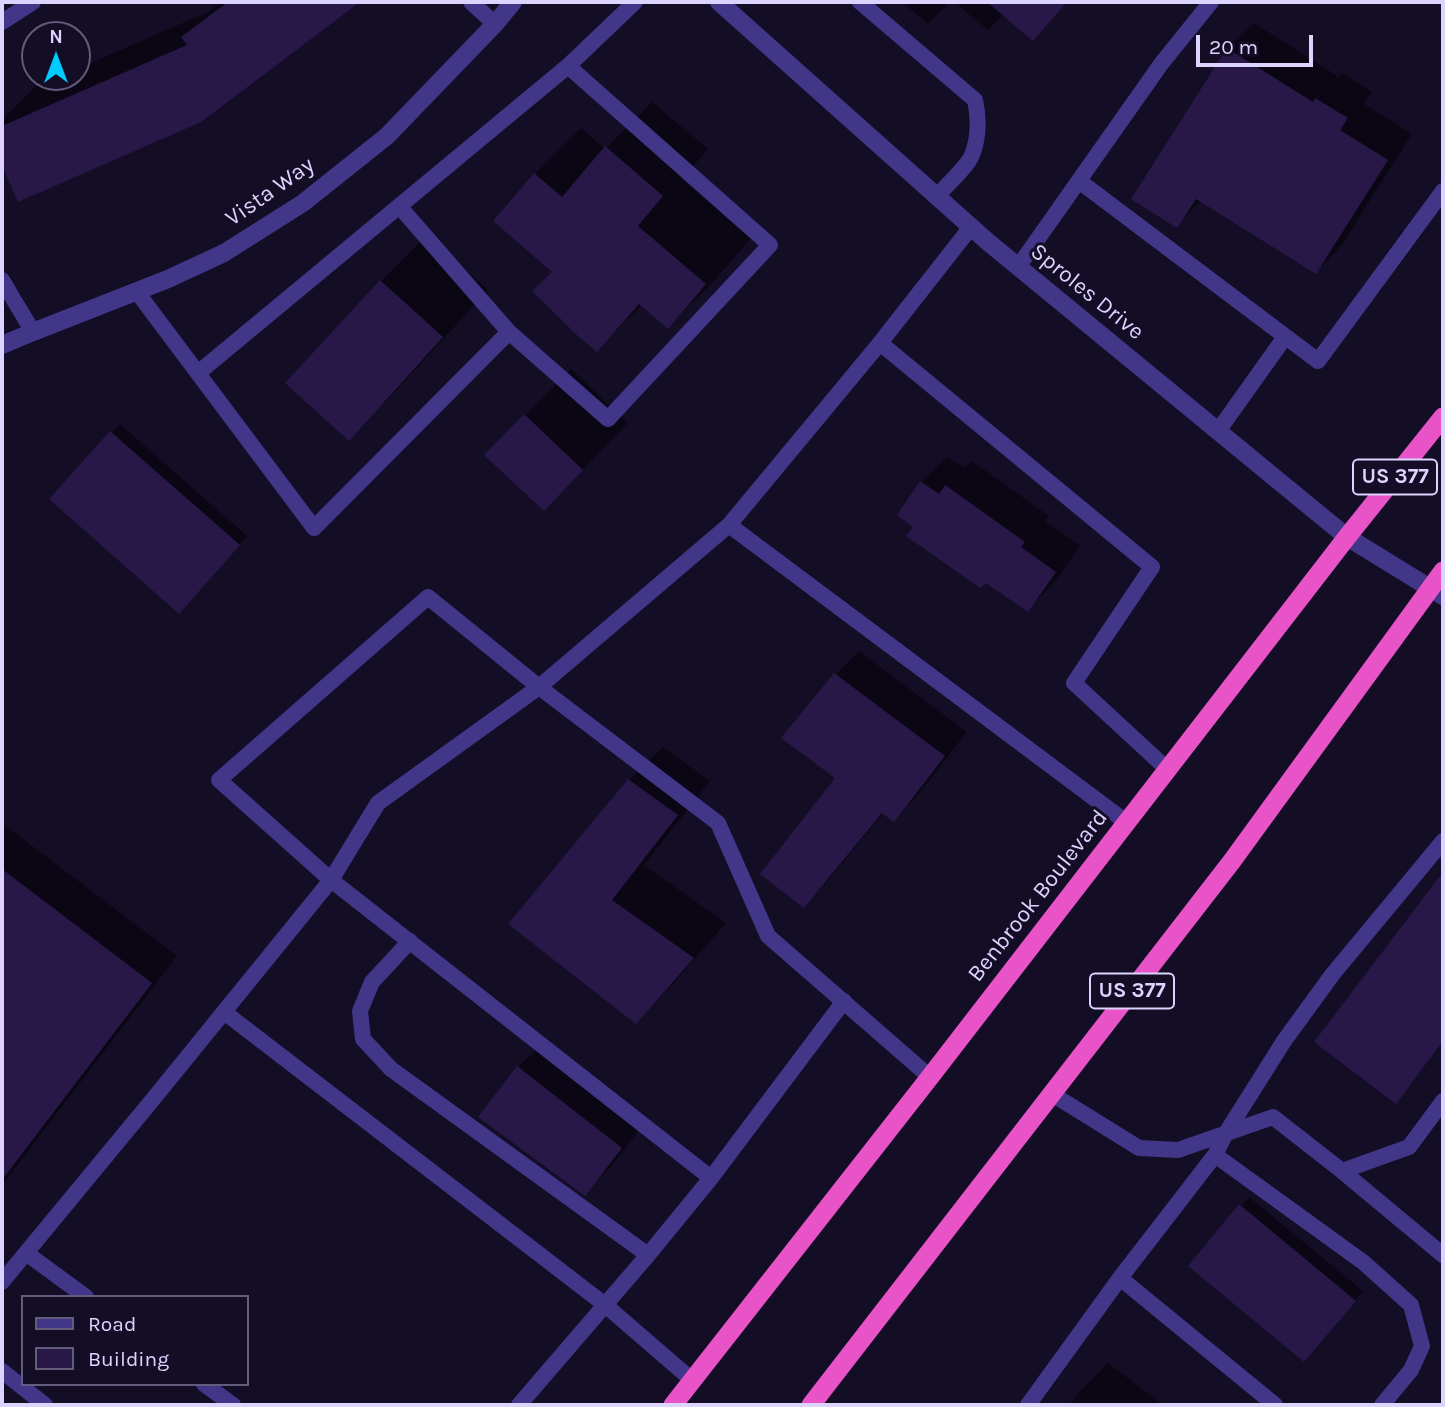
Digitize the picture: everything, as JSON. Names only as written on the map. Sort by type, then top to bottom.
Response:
[{"type":"highway","name":"Benbrook Boulevard","points":[[673,1405],[1443,417]]},
{"type":"highway","name":"US 377","points":[[811,1405],[1437,592],[1443,571]]},
{"type":"street","name":"Vista Way","points":[[2,345],[168,279],[224,253],[303,203],[387,136],[513,2]]},
{"type":"street","name":"Sproles Drive","points":[[719,2],[1018,267],[1347,537],[1437,592]]},
{"type":"lane","points":[[2,22],[33,2]]},
{"type":"lane","points":[[471,2],[495,24]]},
{"type":"lane","points":[[198,373],[568,66],[635,2]]},
{"type":"lane","points":[[860,2],[975,100],[978,117],[972,157],[936,197]]},
{"type":"lane","points":[[1018,267],[1161,64],[1211,2]]},
{"type":"lane","points":[[399,206],[509,332],[608,419],[770,245],[568,66]]},
{"type":"lane","points":[[1079,180],[1318,361],[1443,191]]},
{"type":"lane","points":[[2,1282],[331,880],[378,803],[539,687],[730,525],[880,343],[971,227]]},
{"type":"lane","points":[[2,279],[33,332]]},
{"type":"lane","points":[[136,292],[314,528],[509,332]]},
{"type":"lane","points":[[1218,431],[1285,337]]},
{"type":"lane","points":[[880,343],[1152,566],[1074,683],[1167,769]]},
{"type":"lane","points":[[730,525],[1126,822]]},
{"type":"lane","points":[[711,1178],[331,880],[219,780],[428,597],[539,687],[718,823],[768,936],[930,1076]]},
{"type":"lane","points":[[1028,1405],[1120,1278],[1215,1155],[1284,1041],[1332,975],[1443,841]]},
{"type":"lane","points":[[410,941],[372,982],[360,1011],[363,1039],[391,1069],[648,1255]]},
{"type":"lane","points":[[519,1405],[711,1178],[844,1001]]},
{"type":"lane","points":[[225,1012],[604,1304],[692,1380]]},
{"type":"lane","points":[[1052,1094],[1139,1147],[1178,1150],[1273,1116],[1443,1255]]},
{"type":"lane","points":[[1342,1171],[1409,1147],[1443,1101]]},
{"type":"lane","points":[[1215,1155],[1363,1262],[1411,1305],[1422,1346],[1411,1370],[1382,1405]]},
{"type":"lane","points":[[26,1253],[83,1295]]},
{"type":"lane","points":[[1120,1278],[1275,1405]]},
{"type":"lane","points":[[2,1371],[45,1405]]},
{"type":"lane","points":[[209,1394],[233,1405]]},
{"type":"building","points":[[228,2],[360,2],[201,122],[18,202],[2,166],[2,126],[82,91],[91,91],[91,87],[187,45],[181,37]]},
{"type":"building","points":[[987,2],[1067,2],[1033,41]]},
{"type":"building","points":[[1227,48],[1313,102],[1315,98],[1348,118],[1340,130],[1388,160],[1316,274],[1196,199],[1177,228],[1131,199]]},
{"type":"building","points":[[605,146],[663,196],[638,226],[706,284],[668,329],[639,304],[597,352],[532,291],[552,272],[493,221],[534,173],[562,197]]},
{"type":"building","points":[[380,280],[443,337],[349,441],[285,383]]},
{"type":"building","points":[[524,414],[583,470],[544,511],[484,455]]},
{"type":"building","points":[[110,431],[240,545],[179,614],[49,499]]},
{"type":"building","points":[[920,481],[939,494],[945,485],[1025,542],[1021,547],[1056,572],[1028,612],[986,583],[980,588],[906,536],[913,527],[897,515]]},
{"type":"building","points":[[834,673],[945,756],[894,822],[882,813],[804,908],[760,874],[835,778],[781,738]]},
{"type":"building","points":[[628,779],[678,815],[612,900],[694,958],[636,1024],[508,924]]},
{"type":"building","points":[[2,869],[152,983],[2,1180]]},
{"type":"building","points":[[1443,872],[1443,1041],[1396,1104],[1314,1042]]},
{"type":"building","points":[[517,1066],[622,1148],[585,1196],[478,1117]]},
{"type":"building","points":[[1239,1204],[1356,1301],[1304,1362],[1188,1266]]}]
